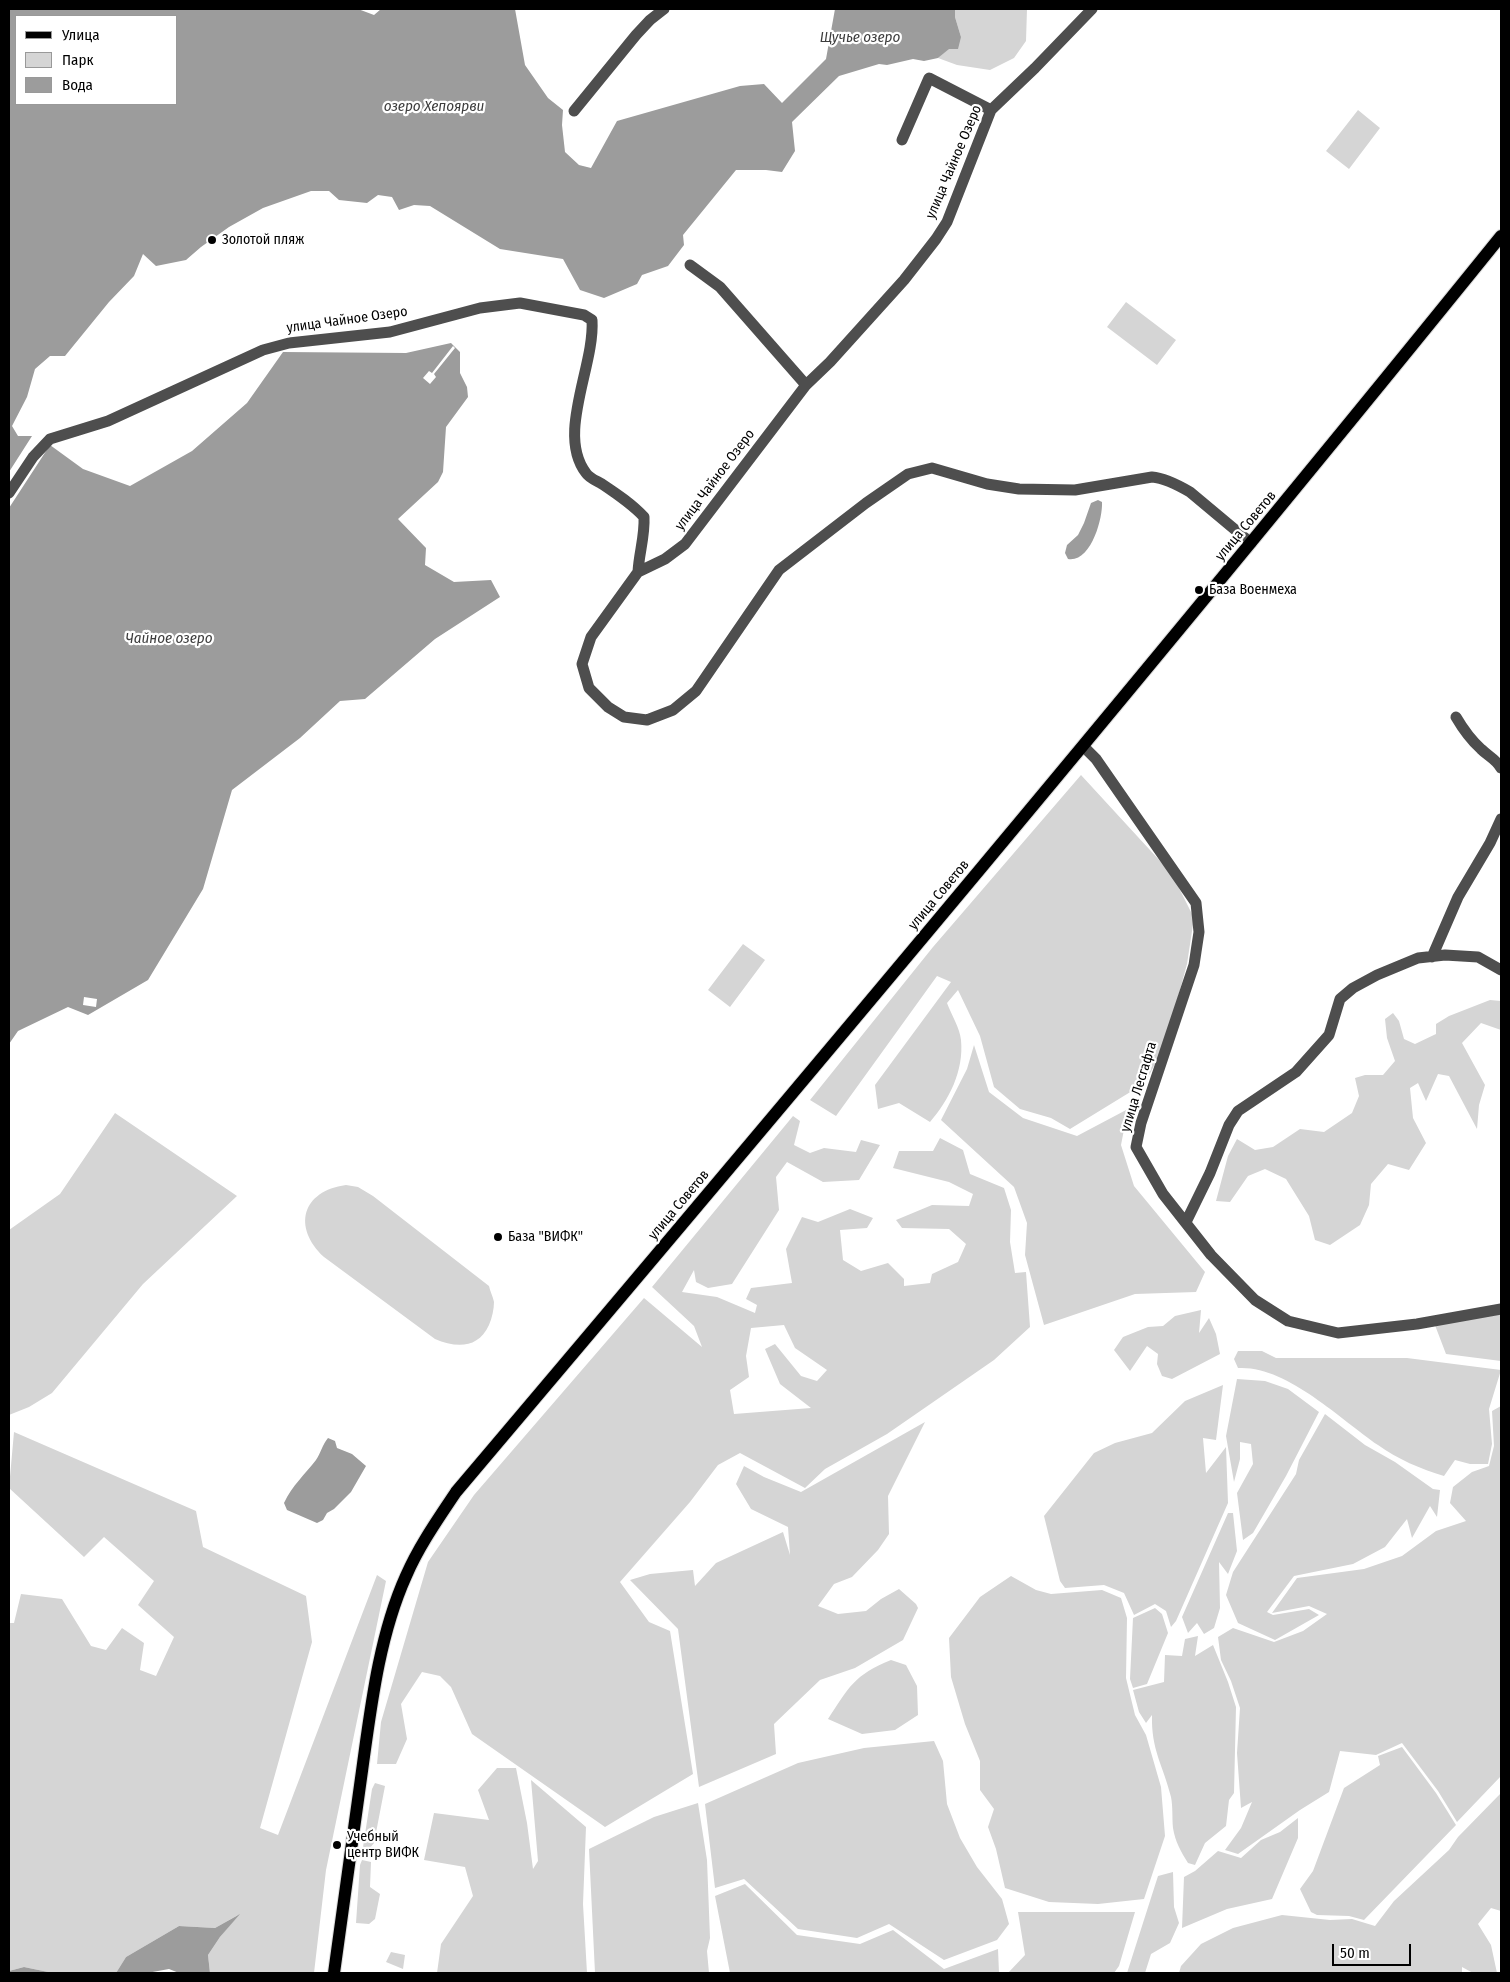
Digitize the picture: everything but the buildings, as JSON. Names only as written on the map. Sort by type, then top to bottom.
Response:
[{"type":"main road","name":"улица Советов","points":[[334,1973],[366,1742],[378,1675],[392,1615],[405,1576],[426,1536],[456,1492],[1083,746],[1501,236]]},
{"type":"street","points":[[574,110],[641,30],[664,9]]},
{"type":"street","name":"улица Чайное Озеро","points":[[9,493],[33,457],[50,439],[108,421],[263,350],[289,342],[390,332],[480,308],[520,303],[584,315],[592,320],[588,362],[574,439],[586,474],[636,507],[644,516],[645,533],[639,555],[638,572],[665,559],[685,544],[806,385],[830,362],[904,280],[947,222],[990,110],[1035,68],[1092,9]]},
{"type":"street","points":[[902,140],[929,78],[990,110]]},
{"type":"street","points":[[690,265],[720,287],[806,385]]},
{"type":"street","points":[[638,572],[591,638],[582,664],[589,688],[608,707],[624,717],[647,720],[673,710],[696,691],[778,570],[866,503],[908,474],[932,468],[987,484],[1019,489],[1075,490],[1152,477],[1158,478],[1178,485],[1190,492],[1251,543]]},
{"type":"street","points":[[1456,717],[1462,728],[1482,749],[1498,762],[1501,768]]},
{"type":"street","name":"улица Лесгафта","points":[[1083,746],[1096,760],[1196,903],[1199,932],[1194,965],[1141,1123],[1136,1147],[1163,1194],[1211,1255],[1255,1300],[1288,1321],[1338,1332],[1417,1324],[1501,1309]]},
{"type":"street","points":[[1432,957],[1458,897],[1490,843],[1501,819]]},
{"type":"street","points":[[1186,1222],[1210,1173],[1229,1125],[1238,1111],[1296,1072],[1329,1035],[1340,999],[1353,988],[1376,975],[1418,958],[1445,956],[1478,957],[1501,970]]},
{"type":"green space","points":[[955,9],[1027,9],[1026,41],[1014,58],[990,70],[957,65],[938,58],[961,37],[955,17]]},
{"type":"green space","points":[[1358,110],[1380,128],[1349,169],[1326,151]]},
{"type":"green space","points":[[1126,302],[1176,340],[1157,365],[1107,327]]},
{"type":"green space","points":[[1081,775],[1172,874],[1194,918],[1187,964],[1165,1045],[1145,1083],[1070,1129],[1051,1118],[1020,1109],[994,1087],[980,1036],[958,990],[947,1003],[960,1035],[960,1063],[958,1074],[949,1095],[937,1113],[930,1122],[899,1103],[878,1109],[875,1085],[951,982],[937,976],[836,1116],[810,1100],[933,947]]},
{"type":"green space","points":[[743,944],[765,960],[730,1007],[708,990]]},
{"type":"green space","points":[[1490,1000],[1501,1001],[1501,1030],[1481,1023],[1462,1043],[1485,1085],[1479,1105],[1477,1129],[1449,1076],[1438,1074],[1426,1101],[1418,1083],[1410,1088],[1413,1118],[1426,1143],[1409,1170],[1388,1164],[1371,1184],[1369,1205],[1360,1225],[1330,1245],[1315,1240],[1309,1216],[1286,1179],[1265,1169],[1248,1176],[1230,1202],[1216,1201],[1228,1156],[1237,1139],[1255,1150],[1273,1147],[1300,1129],[1324,1132],[1352,1113],[1359,1096],[1355,1078],[1365,1075],[1383,1075],[1395,1061],[1387,1038],[1385,1019],[1393,1013],[1399,1021],[1404,1039],[1415,1044],[1436,1034],[1436,1024],[1449,1016]]},
{"type":"green space","points":[[974,1045],[989,1092],[1023,1118],[1077,1136],[1128,1109],[1121,1145],[1134,1186],[1205,1272],[1196,1292],[1135,1294],[1044,1325],[1025,1255],[1027,1223],[1014,1187],[941,1120],[967,1069]]},
{"type":"green space","points":[[115,1113],[237,1196],[143,1284],[52,1393],[29,1407],[9,1415],[9,1230],[60,1194]]},
{"type":"green space","points":[[793,1116],[800,1121],[794,1145],[810,1153],[824,1148],[856,1152],[861,1140],[880,1145],[859,1180],[823,1182],[787,1162],[776,1177],[779,1210],[732,1284],[708,1288],[696,1282],[694,1270],[682,1292],[717,1297],[755,1313],[757,1305],[746,1299],[751,1288],[792,1283],[786,1249],[802,1217],[818,1222],[850,1209],[873,1218],[867,1228],[840,1230],[843,1260],[861,1271],[888,1263],[904,1279],[904,1286],[930,1283],[932,1274],[958,1262],[966,1244],[949,1229],[902,1228],[896,1220],[932,1205],[969,1206],[973,1194],[949,1182],[893,1168],[899,1151],[933,1151],[940,1138],[963,1150],[970,1174],[1004,1188],[1011,1210],[1010,1242],[1015,1273],[1026,1272],[1030,1327],[994,1360],[887,1434],[825,1469],[805,1488],[740,1453],[718,1465],[690,1502],[620,1582],[649,1622],[670,1631],[693,1774],[605,1827],[472,1734],[451,1687],[440,1676],[422,1672],[401,1704],[407,1739],[396,1764],[377,1764],[381,1722],[428,1562],[474,1495],[644,1298],[702,1347],[694,1326],[652,1287]],"holes":[[[784,1325],[795,1348],[827,1370],[817,1381],[801,1376],[775,1344],[765,1349],[780,1384],[811,1408],[734,1414],[730,1390],[749,1377],[746,1356],[751,1328]]]},
{"type":"green space","points":[[346,1185],[358,1187],[373,1196],[489,1286],[494,1302],[493,1311],[489,1325],[479,1339],[458,1345],[435,1339],[324,1257],[314,1246],[305,1223],[306,1212],[311,1203],[320,1195],[331,1189]]},
{"type":"green space","points":[[1501,1305],[1501,1361],[1446,1354],[1433,1320]]},
{"type":"green space","points":[[1201,1310],[1199,1333],[1209,1318],[1216,1334],[1220,1354],[1172,1379],[1162,1376],[1157,1364],[1158,1354],[1147,1346],[1130,1371],[1114,1350],[1123,1337],[1148,1327],[1163,1326],[1175,1316]]},
{"type":"green space","points":[[1238,1351],[1262,1351],[1276,1358],[1407,1358],[1501,1370],[1489,1409],[1492,1444],[1488,1464],[1470,1464],[1455,1460],[1444,1476],[1410,1463],[1385,1450],[1330,1408],[1293,1384],[1275,1375],[1256,1369],[1238,1368],[1234,1359]]},
{"type":"green space","points":[[1237,1379],[1265,1381],[1288,1389],[1319,1412],[1286,1476],[1253,1533],[1243,1540],[1237,1493],[1253,1464],[1251,1444],[1240,1442],[1240,1459],[1234,1482],[1226,1436]]},
{"type":"green space","points":[[1223,1385],[1216,1440],[1203,1438],[1206,1473],[1226,1447],[1228,1503],[1176,1621],[1171,1627],[1166,1611],[1155,1604],[1134,1615],[1124,1593],[1104,1585],[1065,1588],[1060,1581],[1044,1516],[1094,1453],[1115,1443],[1152,1433],[1185,1401]]},
{"type":"green space","points":[[1501,1406],[1501,1776],[1457,1822],[1438,1791],[1402,1743],[1376,1755],[1340,1751],[1329,1792],[1238,1854],[1225,1850],[1241,1828],[1252,1802],[1241,1808],[1237,1753],[1240,1708],[1231,1681],[1221,1660],[1218,1637],[1233,1628],[1274,1642],[1303,1631],[1327,1614],[1309,1606],[1272,1613],[1297,1578],[1364,1569],[1402,1556],[1436,1531],[1466,1521],[1450,1503],[1453,1487],[1472,1472],[1489,1466],[1494,1446],[1492,1411]]},
{"type":"green space","points":[[1325,1414],[1365,1445],[1395,1462],[1433,1489],[1440,1490],[1437,1517],[1430,1506],[1412,1538],[1407,1519],[1385,1547],[1353,1564],[1294,1576],[1267,1612],[1273,1615],[1309,1609],[1319,1615],[1275,1640],[1238,1623],[1226,1595],[1233,1572],[1296,1474],[1299,1460]]},
{"type":"green space","points":[[925,1422],[888,1496],[889,1534],[878,1550],[852,1577],[834,1584],[818,1606],[838,1614],[866,1611],[881,1599],[899,1589],[918,1608],[903,1640],[855,1668],[820,1680],[774,1724],[776,1754],[699,1787],[678,1629],[630,1580],[650,1574],[693,1570],[695,1586],[716,1563],[783,1532],[790,1555],[788,1527],[751,1509],[736,1484],[744,1466],[764,1477],[801,1492]]},
{"type":"green space","points":[[14,1432],[196,1511],[203,1547],[306,1596],[312,1642],[260,1828],[278,1835],[377,1575],[386,1581],[326,1870],[314,1973],[210,1973],[208,1955],[238,1915],[215,1928],[179,1926],[126,1957],[116,1973],[53,1973],[24,1967],[9,1971],[9,1623],[14,1623],[21,1594],[62,1599],[91,1646],[106,1650],[122,1628],[144,1643],[140,1670],[156,1676],[174,1637],[138,1605],[154,1581],[104,1537],[84,1557],[9,1488]]},
{"type":"green space","points":[[1228,1513],[1233,1513],[1237,1551],[1228,1574],[1219,1562],[1220,1608],[1214,1628],[1204,1634],[1197,1623],[1188,1633],[1182,1617]]},
{"type":"green space","points":[[1011,1576],[1036,1590],[1051,1594],[1102,1590],[1121,1598],[1127,1618],[1126,1678],[1135,1715],[1146,1735],[1161,1787],[1165,1836],[1144,1899],[1098,1904],[1049,1902],[1005,1888],[996,1849],[988,1827],[994,1809],[980,1790],[980,1761],[965,1724],[951,1677],[949,1638],[980,1597]]},
{"type":"green space","points":[[1155,1608],[1162,1614],[1168,1633],[1147,1684],[1133,1688],[1130,1679],[1133,1618]]},
{"type":"green space","points":[[1198,1636],[1195,1656],[1213,1645],[1236,1707],[1234,1793],[1229,1800],[1226,1826],[1205,1843],[1195,1865],[1188,1863],[1175,1837],[1171,1797],[1155,1748],[1152,1715],[1146,1723],[1139,1712],[1133,1690],[1164,1682],[1165,1655],[1182,1656],[1185,1639]]},
{"type":"green space","points":[[891,1660],[906,1665],[917,1686],[918,1715],[895,1730],[862,1734],[828,1719],[847,1690],[860,1677]]},
{"type":"green space","points":[[934,1741],[943,1761],[947,1804],[960,1838],[977,1867],[1002,1899],[1009,1924],[997,1940],[944,1960],[889,1924],[857,1938],[798,1929],[744,1879],[715,1888],[705,1804],[798,1763],[864,1748]]},
{"type":"green space","points":[[1402,1747],[1436,1793],[1456,1825],[1364,1920],[1349,1916],[1317,1915],[1311,1912],[1300,1889],[1313,1871],[1344,1788],[1380,1765],[1378,1756]]},
{"type":"green space","points":[[497,1768],[516,1768],[527,1823],[533,1869],[538,1861],[531,1780],[586,1827],[583,1904],[587,1973],[437,1973],[441,1944],[473,1896],[465,1867],[424,1860],[434,1813],[489,1820],[478,1790]]},
{"type":"green space","points":[[375,1783],[385,1786],[374,1843],[370,1848],[363,1847],[372,1789]]},
{"type":"green space","points":[[1501,1793],[1501,1911],[1491,1908],[1478,1924],[1491,1945],[1497,1973],[1473,1973],[1462,1967],[1462,1973],[1179,1973],[1181,1966],[1201,1944],[1233,1928],[1282,1915],[1330,1920],[1352,1919],[1375,1926],[1394,1901],[1449,1850],[1458,1837]]},
{"type":"green space","points":[[698,1803],[707,1860],[710,1938],[707,1951],[709,1973],[595,1973],[589,1849],[654,1817]]},
{"type":"green space","points":[[1298,1818],[1298,1838],[1272,1899],[1227,1909],[1182,1928],[1184,1877],[1195,1871],[1218,1851],[1241,1858],[1261,1840],[1280,1832]]},
{"type":"green space","points":[[362,1860],[371,1862],[370,1887],[380,1894],[375,1919],[369,1924],[356,1923],[360,1865]]},
{"type":"green space","points":[[1173,1872],[1174,1907],[1179,1923],[1170,1943],[1151,1954],[1145,1973],[1127,1973],[1158,1876]]},
{"type":"green space","points":[[745,1884],[797,1935],[860,1944],[893,1930],[944,1969],[998,1949],[999,1973],[730,1973],[715,1896]]},
{"type":"green space","points":[[1018,1912],[1135,1912],[1119,1966],[1114,1973],[1008,1973],[1025,1955]]},
{"type":"green space","points":[[391,1952],[405,1955],[403,1969],[386,1962]]},
{"type":"water","name":"озеро Хепоярви","points":[[9,9],[358,9],[374,15],[381,9],[515,9],[525,65],[548,98],[563,110],[562,125],[565,152],[579,165],[591,168],[617,121],[740,86],[764,84],[782,103],[826,59],[835,9],[955,9],[955,17],[961,37],[958,49],[949,49],[938,58],[924,61],[913,59],[887,65],[879,64],[839,76],[792,122],[795,151],[782,172],[736,170],[683,235],[684,245],[668,266],[642,275],[637,284],[604,298],[580,290],[563,259],[500,249],[430,206],[414,205],[399,210],[392,197],[378,195],[367,203],[339,200],[329,191],[311,191],[263,208],[229,227],[186,260],[156,266],[143,254],[134,276],[109,302],[65,356],[50,356],[35,369],[27,397],[12,426],[18,436],[32,436],[9,472]]},
{"type":"water","name":"Чайное озеро","points":[[451,343],[460,352],[460,373],[467,387],[468,397],[446,427],[443,472],[438,482],[398,519],[426,548],[425,565],[454,582],[491,580],[500,597],[435,639],[365,699],[340,701],[300,738],[232,790],[203,889],[148,980],[88,1015],[68,1007],[18,1031],[9,1044],[9,508],[50,445],[83,469],[130,486],[192,451],[247,403],[283,352],[406,353]]},
{"type":"water","points":[[1098,500],[1102,502],[1102,509],[1094,538],[1083,554],[1076,558],[1068,559],[1065,553],[1067,545],[1078,535],[1091,503]]},
{"type":"water","points":[[328,1438],[335,1441],[337,1448],[352,1454],[366,1466],[351,1492],[334,1509],[327,1513],[323,1520],[317,1523],[287,1510],[284,1503],[316,1460]]},
{"type":"water","points":[[240,1914],[220,1937],[208,1955],[210,1973],[179,1973],[169,1969],[147,1973],[116,1973],[126,1957],[179,1926],[215,1928]]},
{"type":"water","points":[[24,1967],[53,1973],[9,1973],[9,1971]]},
{"type":"pier","points":[[453,346],[455,348],[434,374],[436,377],[430,384],[423,378],[429,371],[432,373]]},
{"type":"pier","points":[[84,997],[97,999],[96,1007],[83,1005]]},
{"type":"place","name":"Золотой пляж","points":[[212,240]]},
{"type":"place","name":"База Военмеха","points":[[1199,590]]},
{"type":"place","name":"База \"ВИФК\"","points":[[498,1237]]},
{"type":"place","name":"Учебный центр ВИФК","points":[[337,1845]]},
{"type":"water label","name":"Щучье озеро","points":[[860,38]]}]
